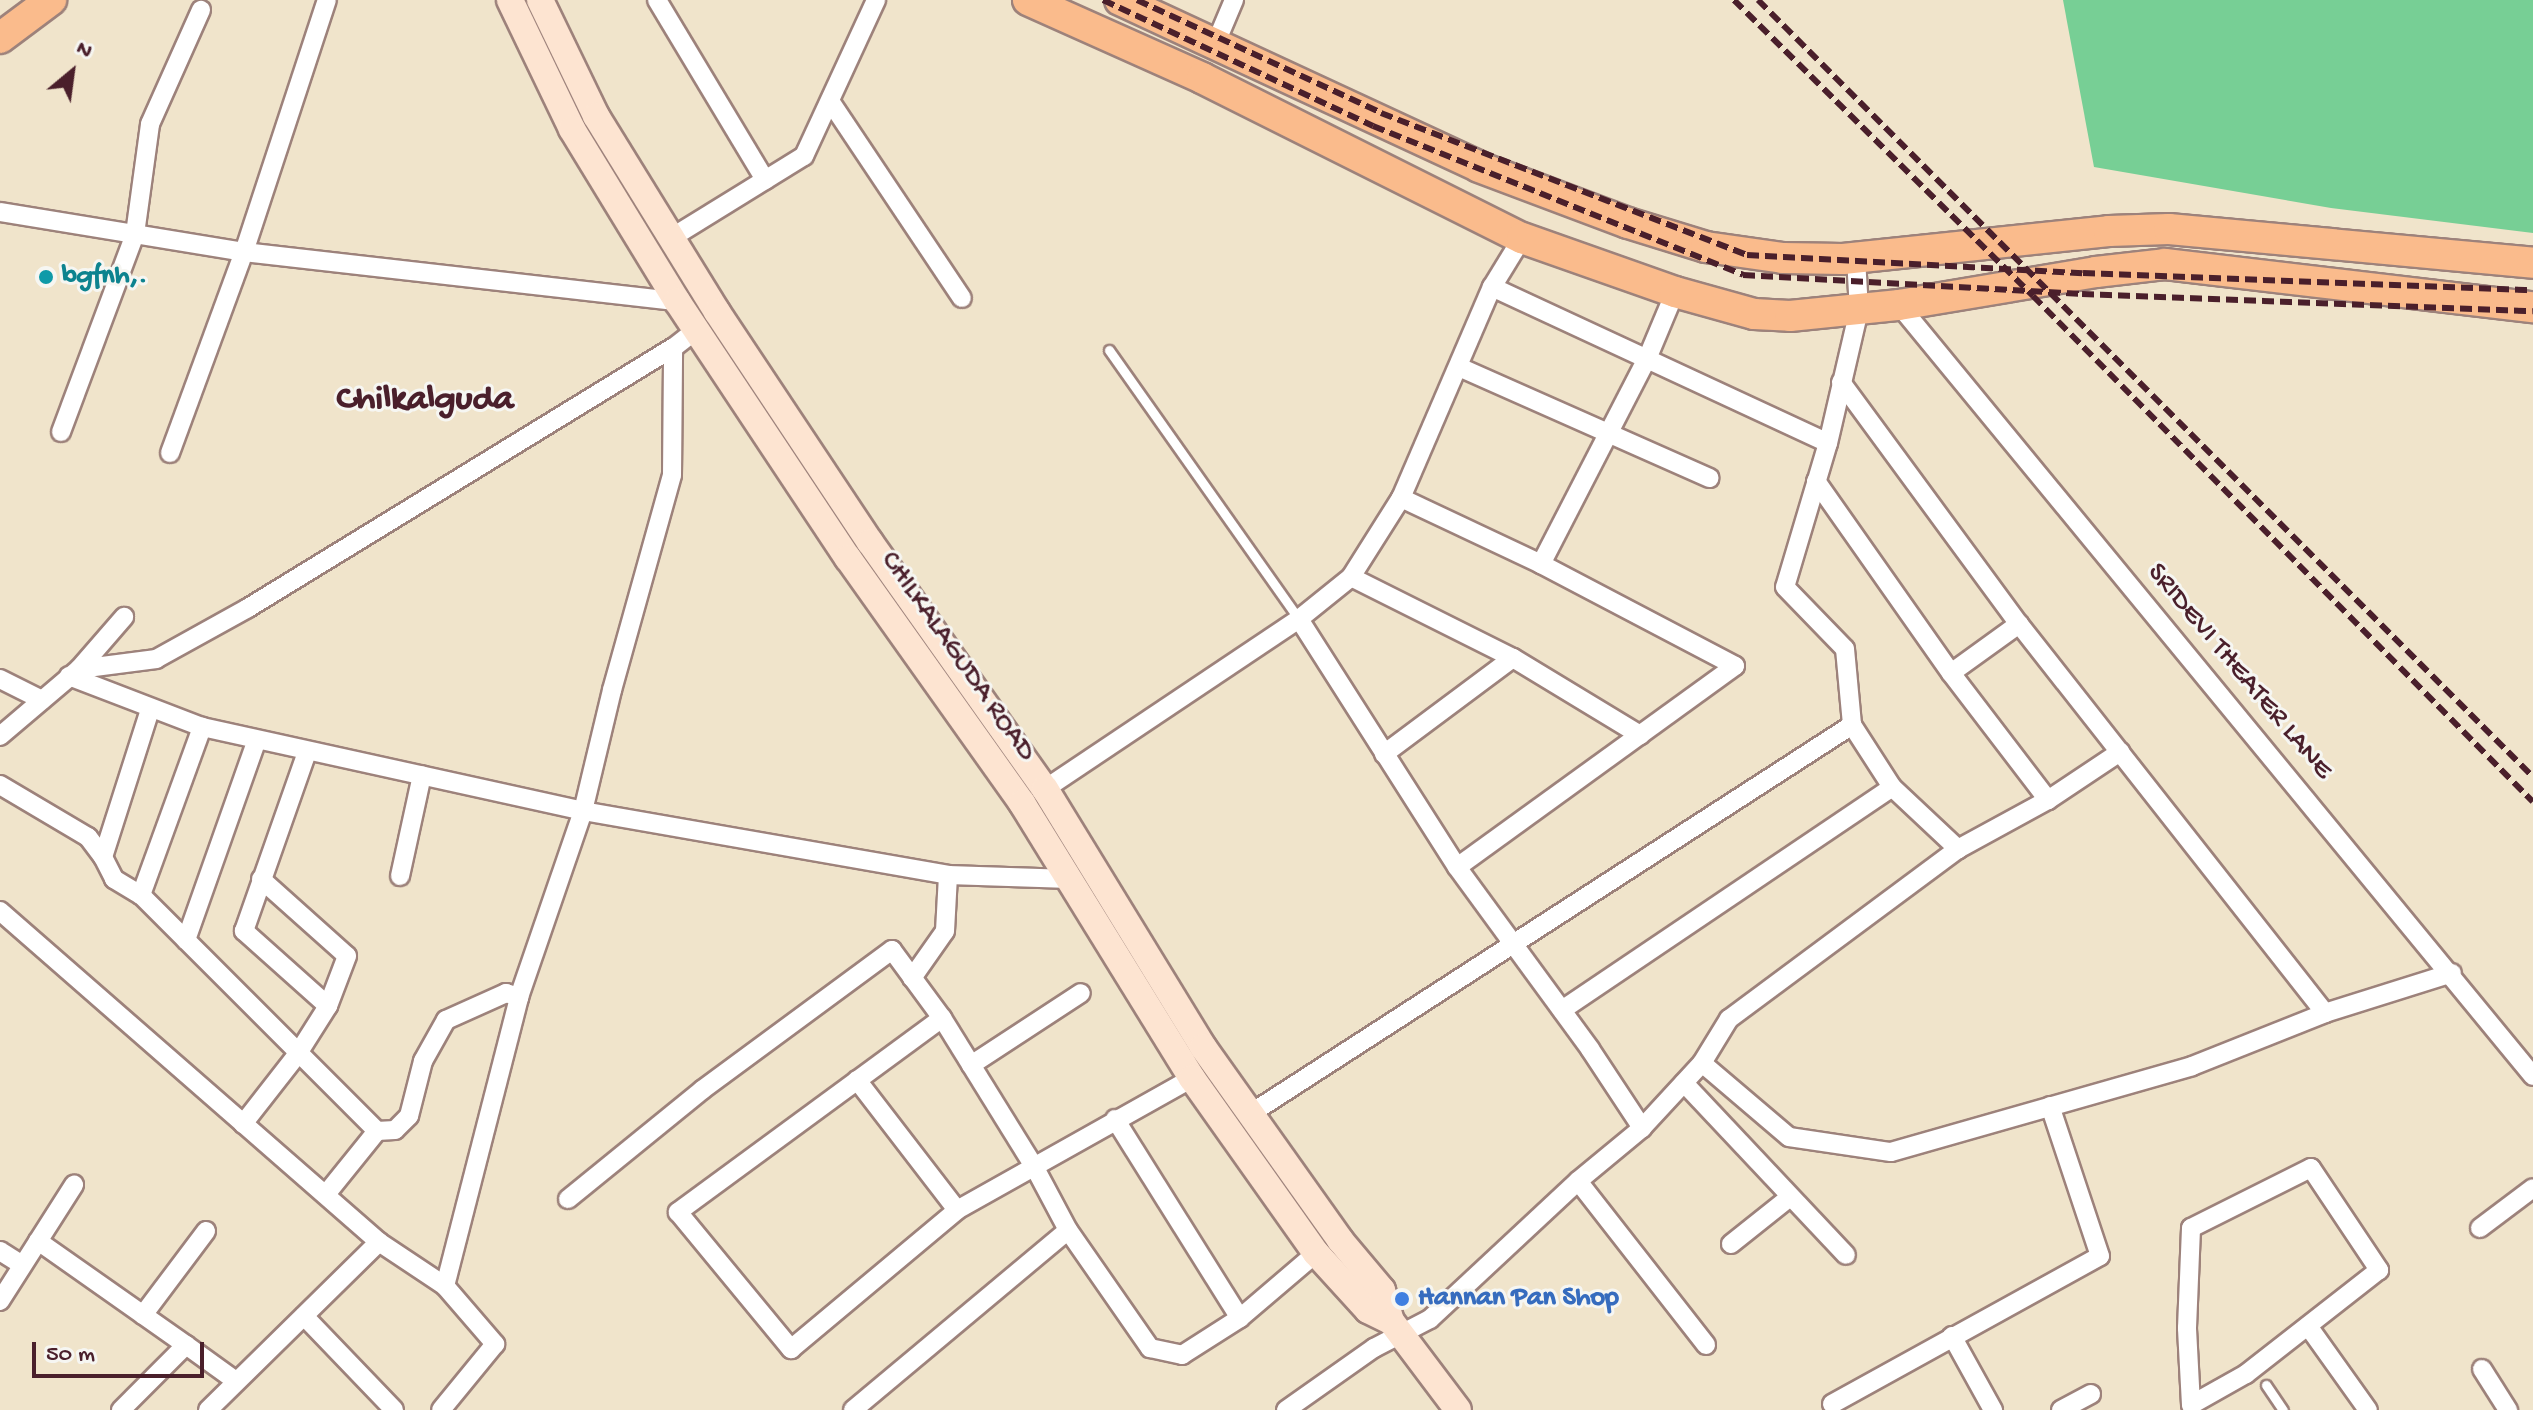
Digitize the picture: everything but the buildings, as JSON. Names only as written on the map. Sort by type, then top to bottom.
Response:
[{"type":"main road","points":[[0,38],[51,0]]},
{"type":"main road","name":"CHILKALAGUDA ROAD","points":[[510,0],[572,129],[677,301],[848,558],[1022,803],[1192,1078],[1316,1253],[1368,1310],[1396,1328]]},
{"type":"main road","name":"CHILKALAGUDA ROAD","points":[[540,0],[596,116],[671,238],[870,542],[1045,789],[1203,1047],[1340,1240],[1382,1290],[1396,1328],[1458,1410]]},
{"type":"main road","points":[[1028,0],[1202,78],[1522,238],[1675,292],[1754,314],[1790,316],[1859,310],[2165,264],[2533,307]]},
{"type":"main road","points":[[1120,0],[1479,167],[1628,223],[1721,249],[1783,258],[1856,258],[2109,231],[2169,229],[2533,263]]},
{"type":"street","points":[[170,453],[244,252],[327,0]]},
{"type":"street","points":[[657,0],[765,180]]},
{"type":"street","points":[[671,238],[804,156],[876,0]]},
{"type":"street","points":[[1215,45],[1234,0]]},
{"type":"street","points":[[61,432],[135,234],[150,124],[201,10]]},
{"type":"street","points":[[830,101],[962,298]]},
{"type":"street","points":[[0,212],[244,252],[677,301]]},
{"type":"street","points":[[1045,789],[1299,619],[1351,577],[1401,498],[1492,287],[1522,238]]},
{"type":"street","points":[[1856,258],[1859,310],[1828,443],[1785,587],[1845,649],[1852,725],[1892,787],[1958,849]]},
{"type":"street","points":[[1492,287],[1828,443]]},
{"type":"street","points":[[1541,564],[1647,359],[1675,292]]},
{"type":"street","name":"SRIDEVI THEATER LANE","points":[[1899,305],[2452,973],[2533,1076]]},
{"type":"street","points":[[74,672],[156,659],[261,600],[673,348],[696,330]]},
{"type":"street","points":[[445,1286],[519,997],[583,811],[612,690],[672,475],[673,348]]},
{"type":"street","points":[[1459,367],[1710,478]]},
{"type":"street","points":[[1841,382],[2019,624],[2325,1013]]},
{"type":"street","points":[[1816,481],[1951,673],[2048,800]]},
{"type":"street","points":[[1401,498],[1541,564],[1735,666],[1457,867]]},
{"type":"street","points":[[1351,577],[1513,658],[1640,735]]},
{"type":"street","points":[[0,736],[74,672],[124,617]]},
{"type":"street","points":[[1299,619],[1457,867],[1562,1010],[1642,1128]]},
{"type":"street","points":[[1951,673],[2019,624]]},
{"type":"street","points":[[1384,754],[1513,658]]},
{"type":"street","points":[[74,672],[150,710],[256,742],[583,811],[948,875],[1070,879]]},
{"type":"street","points":[[0,679],[42,700]]},
{"type":"street","points":[[103,857],[150,710]]},
{"type":"street","points":[[1250,1114],[1852,725]]},
{"type":"street","points":[[141,895],[202,727]]},
{"type":"street","points":[[186,940],[256,742]]},
{"type":"street","points":[[307,752],[244,931],[328,1006]]},
{"type":"street","points":[[1286,1410],[1374,1348],[1396,1328],[1430,1319],[1578,1181],[1642,1128],[1702,1063],[1729,1019],[1958,849],[2048,800],[2120,752]]},
{"type":"street","points":[[400,876],[422,775]]},
{"type":"street","points":[[0,785],[88,837],[114,879],[141,895],[297,1055],[377,1131],[395,1130],[409,1116],[423,1061],[446,1020],[506,993],[519,997]]},
{"type":"street","points":[[1562,1010],[1892,787]]},
{"type":"street","points":[[912,978],[945,931],[948,875]]},
{"type":"street","points":[[243,1124],[297,1055],[328,1006],[347,956],[261,879]]},
{"type":"street","points":[[0,911],[243,1124],[327,1193],[379,1242],[445,1286],[495,1344],[441,1410]]},
{"type":"street","points":[[568,1199],[702,1090],[892,950],[942,1018],[1035,1168],[1068,1230],[1150,1348],[1182,1355],[1240,1318],[1316,1253]]},
{"type":"street","points":[[1702,1063],[1789,1137],[1891,1152],[2192,1066],[2325,1013],[2452,973]]},
{"type":"street","points":[[971,1065],[1081,993]]},
{"type":"street","points":[[942,1018],[678,1212],[791,1349],[957,1210],[1192,1078]]},
{"type":"street","points":[[857,1080],[957,1210]]},
{"type":"street","points":[[1684,1083],[1846,1255]]},
{"type":"street","points":[[1832,1404],[2100,1256],[2050,1106]]},
{"type":"street","points":[[1115,1119],[1240,1318]]},
{"type":"street","points":[[327,1193],[377,1131]]},
{"type":"street","points":[[2311,1168],[2379,1270],[2308,1326],[2246,1374],[2191,1405],[2187,1328],[2191,1228],[2311,1168]]},
{"type":"street","points":[[1578,1181],[1706,1345]]},
{"type":"street","points":[[0,1301],[74,1185]]},
{"type":"street","points":[[2480,1228],[2533,1188]]},
{"type":"street","points":[[1731,1244],[1790,1197]]},
{"type":"street","points":[[858,1409],[1068,1230]]},
{"type":"street","points":[[143,1315],[206,1231]]},
{"type":"street","points":[[38,1241],[236,1381]]},
{"type":"street","points":[[208,1410],[379,1242]]},
{"type":"street","points":[[0,1251],[22,1265]]},
{"type":"street","points":[[304,1316],[394,1410]]},
{"type":"street","points":[[2308,1326],[2368,1410]]},
{"type":"street","points":[[1952,1336],[1993,1410]]},
{"type":"street","points":[[121,1410],[186,1345]]},
{"type":"street","points":[[2482,1369],[2508,1410]]},
{"type":"street","points":[[2061,1410],[2091,1394]]},
{"type":"lane","points":[[1109,350],[1299,619]]},
{"type":"lane","points":[[2266,1385],[2283,1410]]},
{"type":"green space","points":[[2063,0],[2533,0],[2533,233],[2331,208],[2094,167]]},
{"type":"railway","points":[[1103,0],[1373,126],[1743,275],[2082,294],[2533,311]]},
{"type":"railway","points":[[1137,0],[1381,113],[1747,255],[2083,273],[2533,290]]},
{"type":"railway","points":[[1734,0],[2033,296],[2533,802]]},
{"type":"railway","points":[[1758,0],[2533,777]]},
{"type":"place","name":"bgfnh,.","points":[[46,277]]},
{"type":"place","name":"Hannan Pan Shop","points":[[1402,1299]]},
{"type":"district","name":"Chilkalguda","points":[[425,401]]}]
